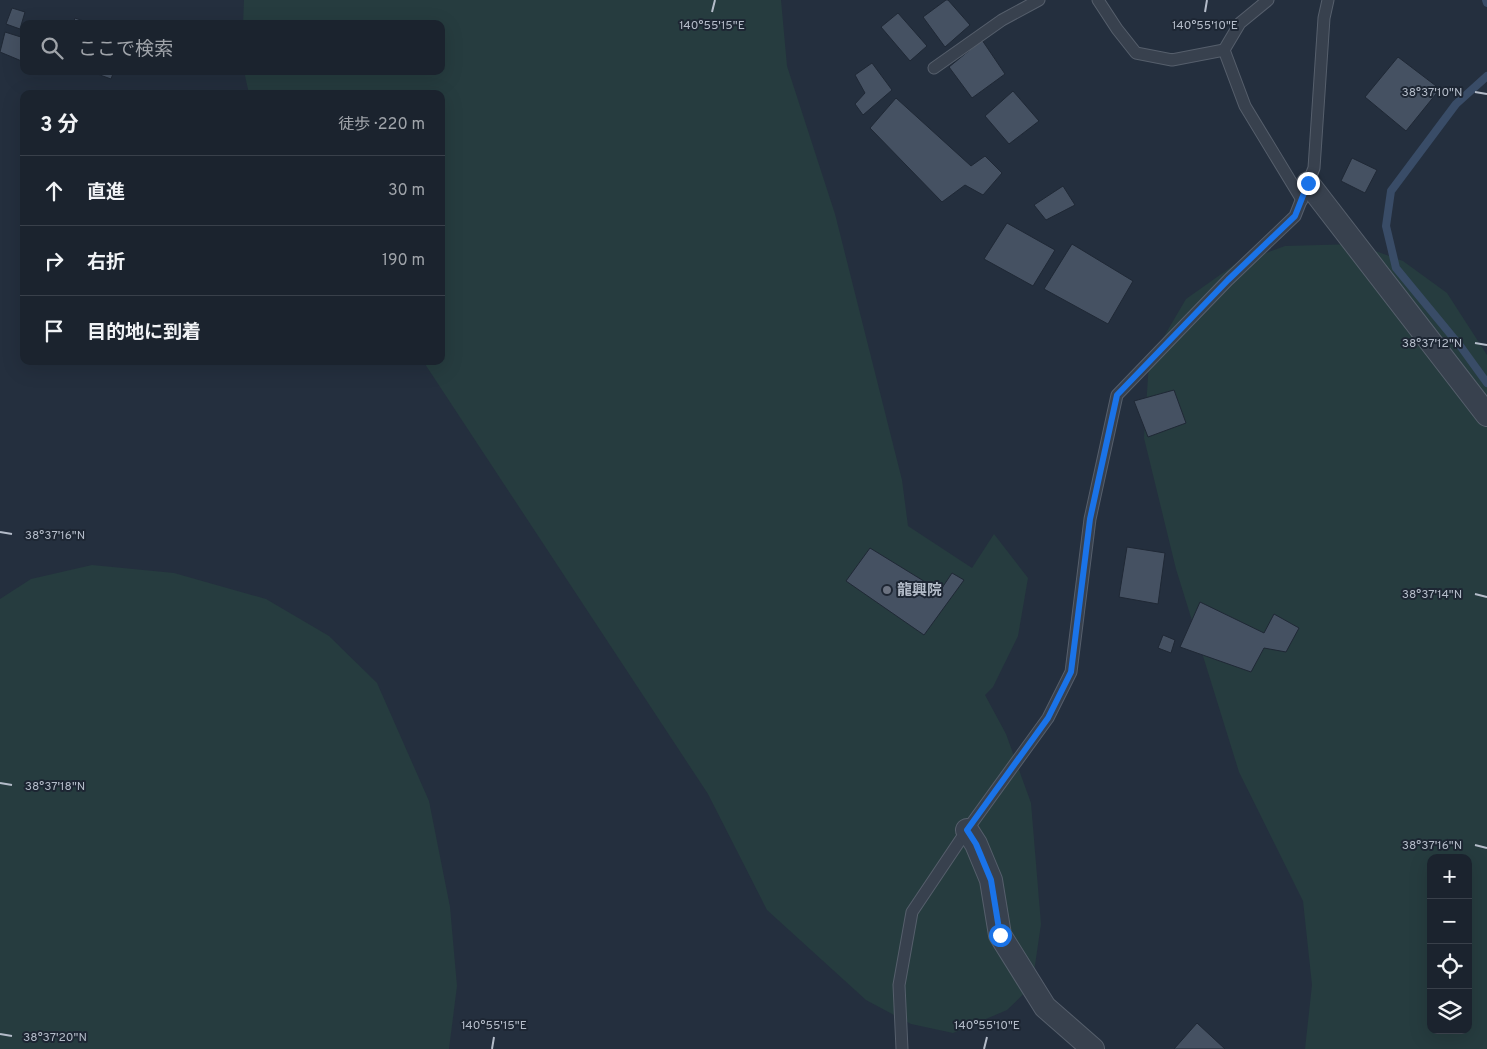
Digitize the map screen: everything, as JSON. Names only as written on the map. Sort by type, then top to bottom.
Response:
[{"type":"street","points":[[1305,191],[1487,415]]},
{"type":"street","points":[[967,830],[976,844],[991,880],[1000,935],[1045,1007],[1093,1049]]},
{"type":"lane","points":[[934,68],[1002,20],[1039,0]]},
{"type":"lane","points":[[1098,0],[1136,52],[1172,60],[1224,50],[1240,22],[1268,0]]},
{"type":"lane","points":[[902,1049],[899,985],[912,912],[967,830],[1048,718],[1071,672],[1090,519],[1117,395],[1228,280],[1295,216],[1314,168],[1324,18],[1328,0]]},
{"type":"lane","points":[[1224,50],[1245,106],[1305,191]]},
{"type":"green space","points":[[244,0],[781,0],[787,66],[835,214],[902,480],[908,526],[972,568],[994,534],[1028,578],[1018,636],[993,687],[985,695],[1006,734],[1031,803],[1041,924],[1032,986],[1007,1010],[953,1033],[911,1024],[866,1000],[767,910],[708,794],[426,365],[445,365],[445,90],[248,90],[245,75],[445,75],[445,20],[243,20]]},
{"type":"green space","points":[[1356,244],[1403,261],[1447,293],[1487,355],[1487,1049],[1305,1049],[1312,985],[1303,901],[1239,772],[1176,569],[1144,438],[1149,362],[1186,299],[1234,265],[1285,246]]},
{"type":"green space","points":[[92,565],[174,573],[266,599],[329,636],[377,683],[429,801],[450,907],[457,986],[449,1049],[0,1049],[0,599],[31,579]]},
{"type":"building","points":[[946,0],[970,25],[945,47],[923,17]]},
{"type":"building","points":[[12,8],[25,12],[23,20],[20,20],[20,29],[6,24]]},
{"type":"building","points":[[898,13],[927,46],[910,61],[881,27]]},
{"type":"building","points":[[5,32],[20,37],[20,60],[0,52]]},
{"type":"building","points":[[982,40],[1005,74],[972,98],[949,67]]},
{"type":"building","points":[[1398,57],[1440,89],[1406,131],[1365,97]]},
{"type":"building","points":[[872,63],[892,90],[863,115],[855,104],[865,93],[855,75]]},
{"type":"building","points":[[100,75],[112,75],[111,79]]},
{"type":"building","points":[[1013,91],[1039,121],[1009,144],[985,116]]},
{"type":"building","points":[[896,98],[971,166],[985,156],[1002,173],[983,195],[965,185],[942,202],[870,128]]},
{"type":"building","points":[[1352,158],[1377,170],[1365,193],[1341,181]]},
{"type":"building","points":[[1063,186],[1075,205],[1046,220],[1034,205]]},
{"type":"building","points":[[1007,223],[1055,250],[1033,286],[984,259]]},
{"type":"building","points":[[1072,244],[1133,281],[1108,324],[1044,289]]},
{"type":"building","points":[[1174,390],[1186,423],[1148,437],[1134,401]]},
{"type":"building","points":[[1127,547],[1165,553],[1158,604],[1119,597]]},
{"type":"building","points":[[870,548],[940,591],[952,573],[964,580],[924,635],[846,581]]},
{"type":"building","points":[[1200,602],[1264,633],[1274,614],[1299,628],[1286,652],[1264,648],[1251,672],[1180,647]]},
{"type":"building","points":[[1163,635],[1175,640],[1171,653],[1158,648]]},
{"type":"building","points":[[1197,1023],[1225,1049],[1174,1049]]},
{"type":"waterway","points":[[1487,76],[1456,104],[1391,191],[1386,226],[1396,268],[1461,347],[1487,383]]},
{"type":"place","name":"龍興院","points":[[887,590]]},
{"type":"route","points":[[1000,935],[991,880],[976,844],[967,830],[1048,718],[1071,672],[1090,519],[1117,395],[1228,280],[1295,216],[1308,183]]}]
